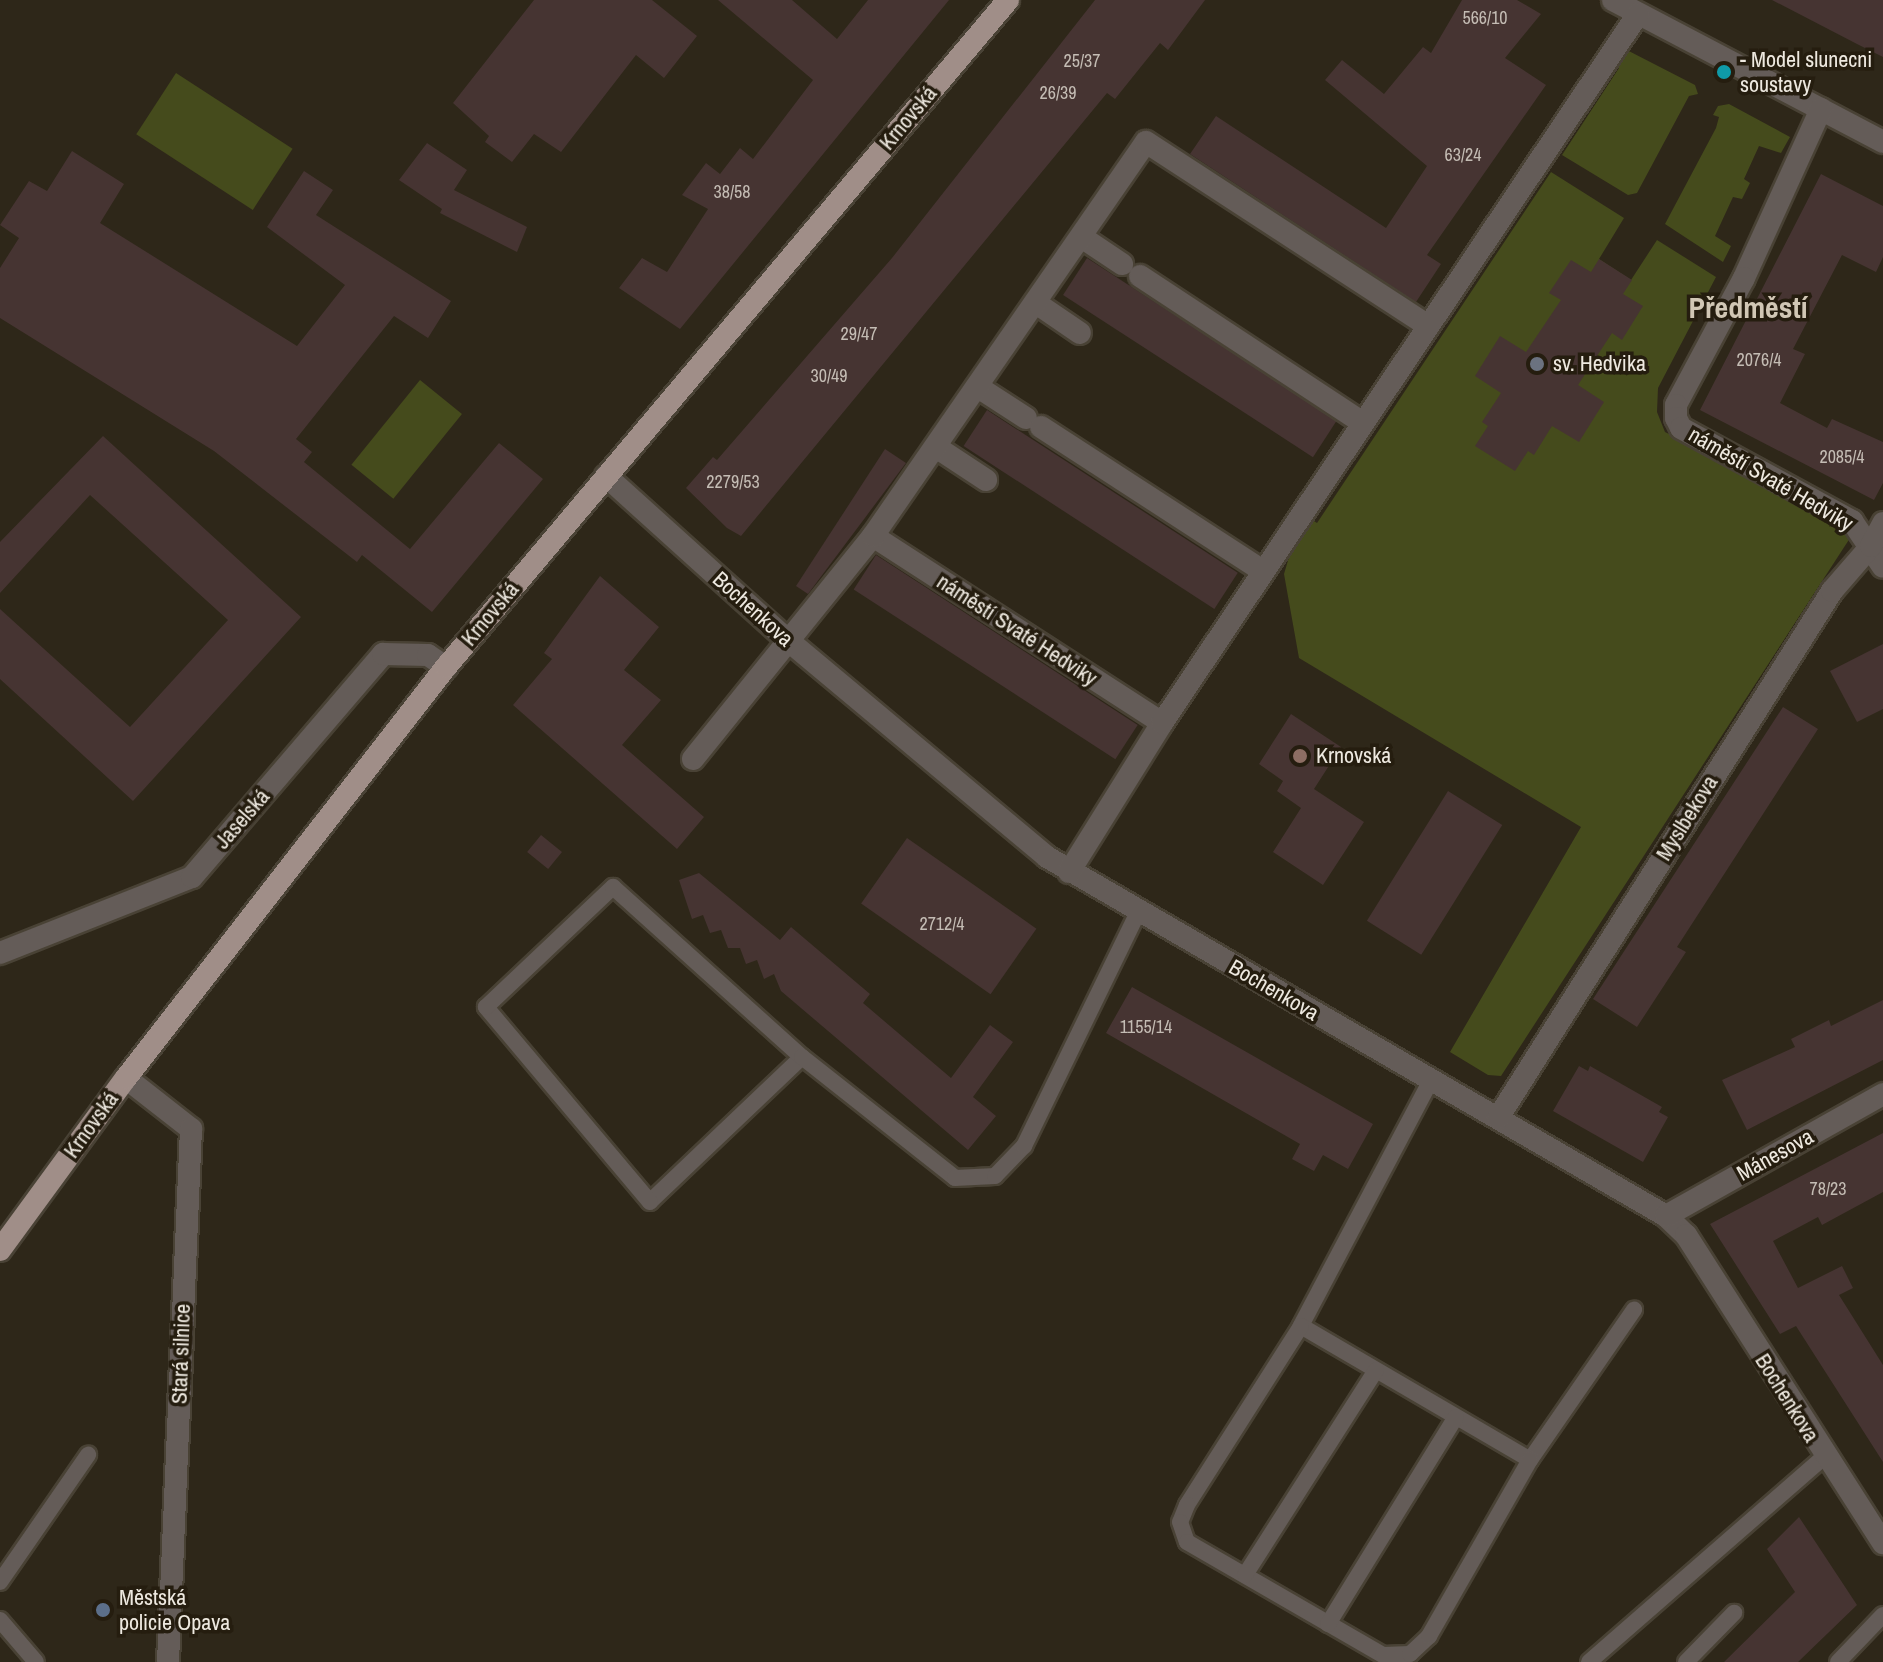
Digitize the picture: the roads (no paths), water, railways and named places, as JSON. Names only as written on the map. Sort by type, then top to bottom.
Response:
[{"type":"main road","name":"Krnovská","points":[[0,1250],[126,1078],[446,667],[1008,0]]},
{"type":"street","points":[[1613,0],[1883,142]]},
{"type":"street","points":[[1069,872],[1162,723],[1638,14]]},
{"type":"street","name":"náměstí Svaté Hedviky","points":[[1821,109],[1744,278],[1676,405],[1676,418],[1681,428],[1852,521],[1871,546]]},
{"type":"street","points":[[693,759],[873,536],[1083,238],[1146,142],[1428,326]]},
{"type":"street","points":[[1083,238],[1363,423]]},
{"type":"street","points":[[1036,303],[1080,333]]},
{"type":"street","points":[[978,387],[1263,571]]},
{"type":"street","points":[[936,447],[986,480]]},
{"type":"street","name":"Bochenkova","points":[[606,476],[790,642],[1069,872],[1666,1216],[1686,1235],[1824,1457],[1883,1543]]},
{"type":"street","name":"Myslbekova","points":[[1498,1118],[1832,591],[1871,546],[1883,523]]},
{"type":"street","name":"náměstí Svaté Hedviky","points":[[873,536],[1162,723]]},
{"type":"street","points":[[1871,546],[1883,567]]},
{"type":"street","name":"Jaselská","points":[[0,953],[192,877],[383,654],[428,655],[446,667]]},
{"type":"street","name":"Stará silnice","points":[[126,1078],[191,1129],[168,1662]]},
{"type":"street","name":"Mánesova","points":[[1666,1216],[1883,1094]]},
{"type":"lane","points":[[802,1057],[650,1202],[486,1007],[613,887],[802,1057],[955,1178],[995,1176],[1024,1146],[1138,912]]},
{"type":"lane","points":[[1431,1080],[1301,1326],[1180,1522],[1187,1542],[1383,1655],[1410,1654],[1429,1636],[1530,1460],[1634,1310]]},
{"type":"lane","points":[[1301,1326],[1530,1460]]},
{"type":"lane","points":[[1245,1575],[1376,1370]]},
{"type":"lane","points":[[1328,1624],[1456,1417]]},
{"type":"lane","points":[[0,1582],[88,1455]]},
{"type":"lane","points":[[1589,1662],[1824,1457]]},
{"type":"lane","points":[[1686,1662],[1734,1613]]},
{"type":"lane","points":[[1838,1662],[1883,1615]]},
{"type":"lane","points":[[0,1620],[36,1662]]},
{"type":"place","name":"- Model slunecni soustavy","points":[[1724,72]]},
{"type":"place","name":"sv. Hedvika","points":[[1537,364]]},
{"type":"place","name":"Krnovská","points":[[1300,756]]},
{"type":"place","name":"Městská policie Opava","points":[[103,1610]]},
{"type":"district","name":"Předměstí","points":[[1748,307]]}]
